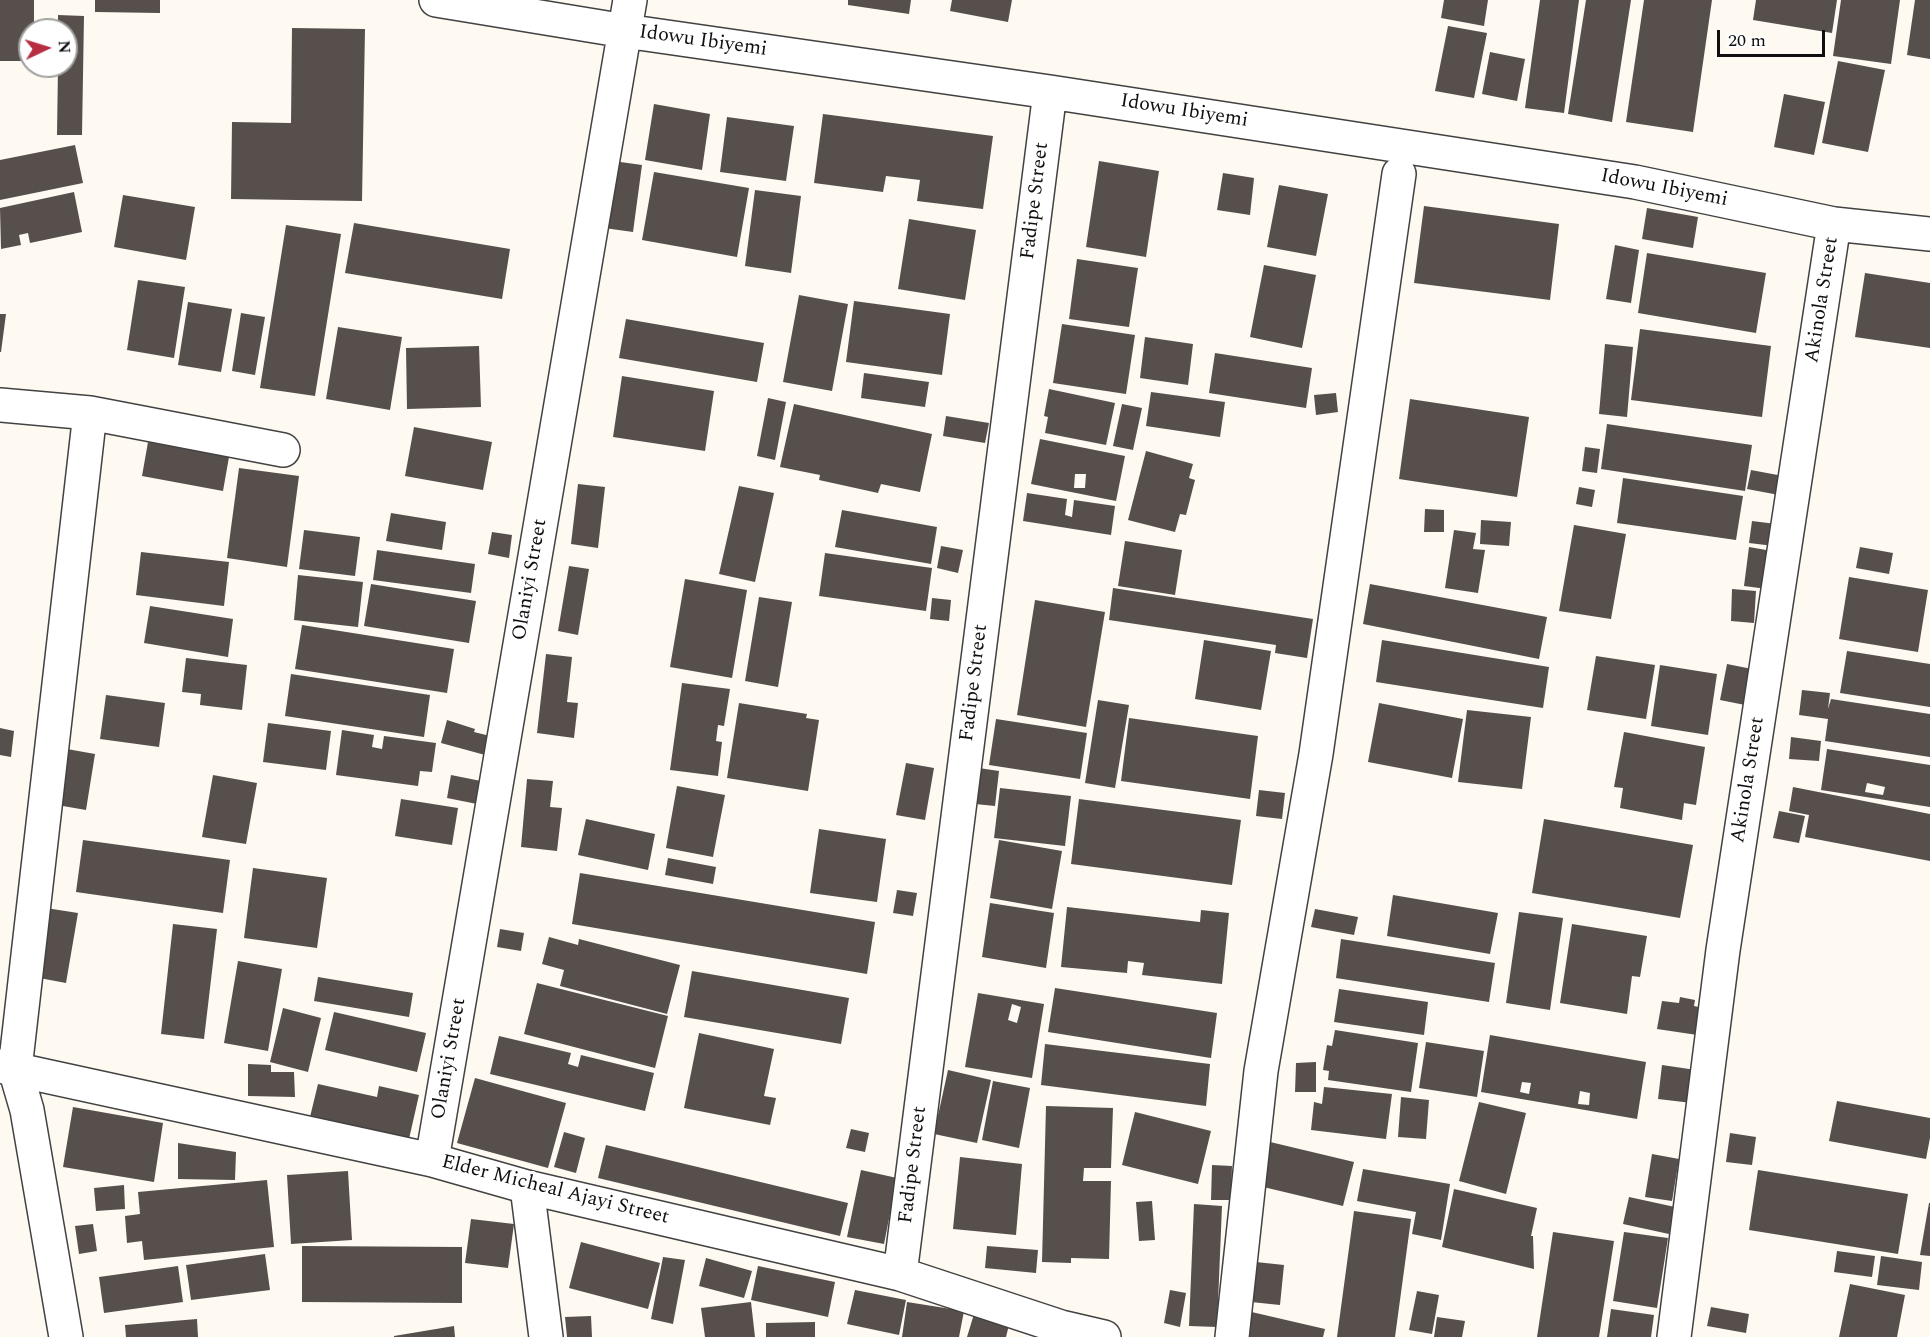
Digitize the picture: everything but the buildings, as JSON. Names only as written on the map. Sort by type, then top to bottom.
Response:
[{"type":"street","name":"Idowu Ibiyemi","points":[[436,0],[628,16],[1050,92],[1635,182],[1834,225],[1930,234]]},
{"type":"street","name":"Olaniyi Street","points":[[432,1160],[628,16]]},
{"type":"street","name":"Fadipe Street","points":[[900,1274],[1050,92]]},
{"type":"street","points":[[1232,1337],[1261,1071],[1316,754],[1399,174]]},
{"type":"street","name":"Akinola Street","points":[[1674,1337],[1723,950],[1834,225]]},
{"type":"street","points":[[0,405],[90,413],[283,450]]},
{"type":"street","points":[[66,1337],[27,1110],[8,1067],[90,413]]},
{"type":"street","name":"Elder Micheal Ajayi Street","points":[[8,1067],[432,1160],[527,1187],[900,1274],[1062,1332],[1104,1337]]},
{"type":"street","points":[[527,1187],[546,1337]]}]
